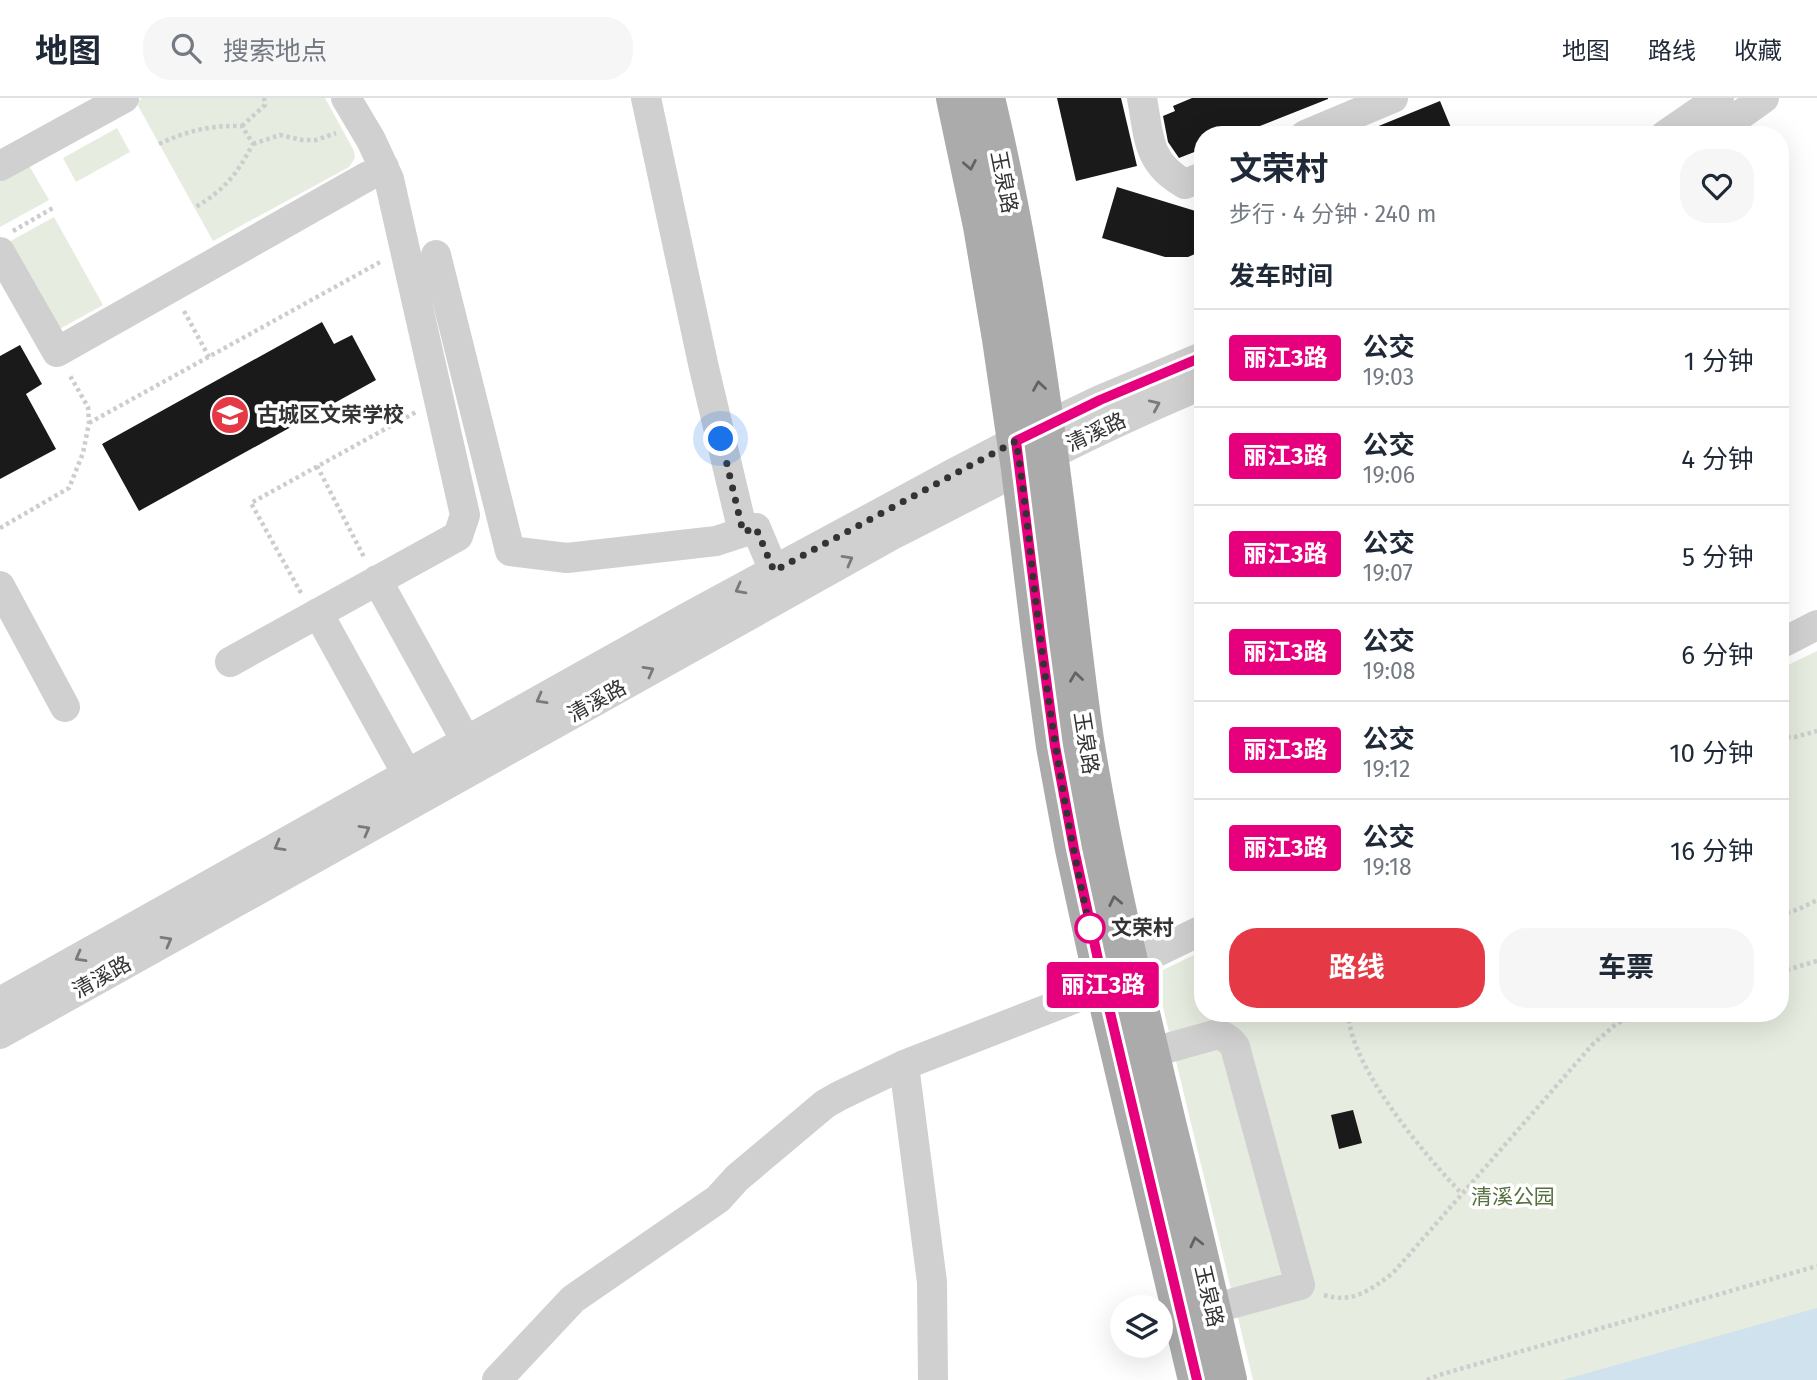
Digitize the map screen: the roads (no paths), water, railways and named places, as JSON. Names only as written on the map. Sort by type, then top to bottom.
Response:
[{"type":"main road","name":"玉泉路","points":[[956,98],[982,226],[1033,447],[1071,639],[1103,843],[1117,976],[1197,1380]]},
{"type":"main road","name":"玉泉路","points":[[986,98],[1012,220],[1033,447]]},
{"type":"main road","name":"玉泉路","points":[[1117,976],[1150,1053],[1228,1380]]},
{"type":"street","points":[[0,166],[124,98]]},
{"type":"street","points":[[646,98],[704,369],[743,532]]},
{"type":"street","points":[[1142,98],[1150,145],[1155,156],[1173,177],[1185,184],[1194,180]]},
{"type":"street","points":[[1326,126],[1393,98]]},
{"type":"street","points":[[1678,126],[1719,98]]},
{"type":"street","points":[[1725,126],[1764,98]]},
{"type":"street","points":[[230,662],[457,536],[465,515],[389,179],[353,110]]},
{"type":"street","points":[[5,242],[57,352],[384,167]]},
{"type":"street","points":[[436,255],[510,551],[567,558],[716,541],[756,528],[774,571]]},
{"type":"street","name":"清溪路","points":[[0,1034],[894,534],[1033,447],[1100,400],[1194,360]]},
{"type":"street","name":"清溪路","points":[[0,1002],[774,571],[1033,447],[1111,424],[1194,388]]},
{"type":"street","points":[[377,580],[466,741]]},
{"type":"street","points":[[0,586],[65,707]]},
{"type":"street","points":[[315,615],[407,774]]},
{"type":"street","points":[[1789,639],[1817,625]]},
{"type":"street","points":[[497,1380],[573,1299],[718,1199],[737,1178],[825,1104],[904,1065],[1117,976],[1194,934]]},
{"type":"street","points":[[1150,1053],[1218,1034],[1232,1042],[1300,1285],[1212,1309]]},
{"type":"street","points":[[904,1065],[932,1282],[933,1380]]},
{"type":"water","points":[[1817,1308],[1817,1380],[1563,1380]]},
{"type":"place","name":"古城区文荣学校","points":[[230,415]]},
{"type":"place","name":"文荣村","points":[[1090,928]]},
{"type":"park label","name":"清溪公园","points":[[1513,1197]]}]
